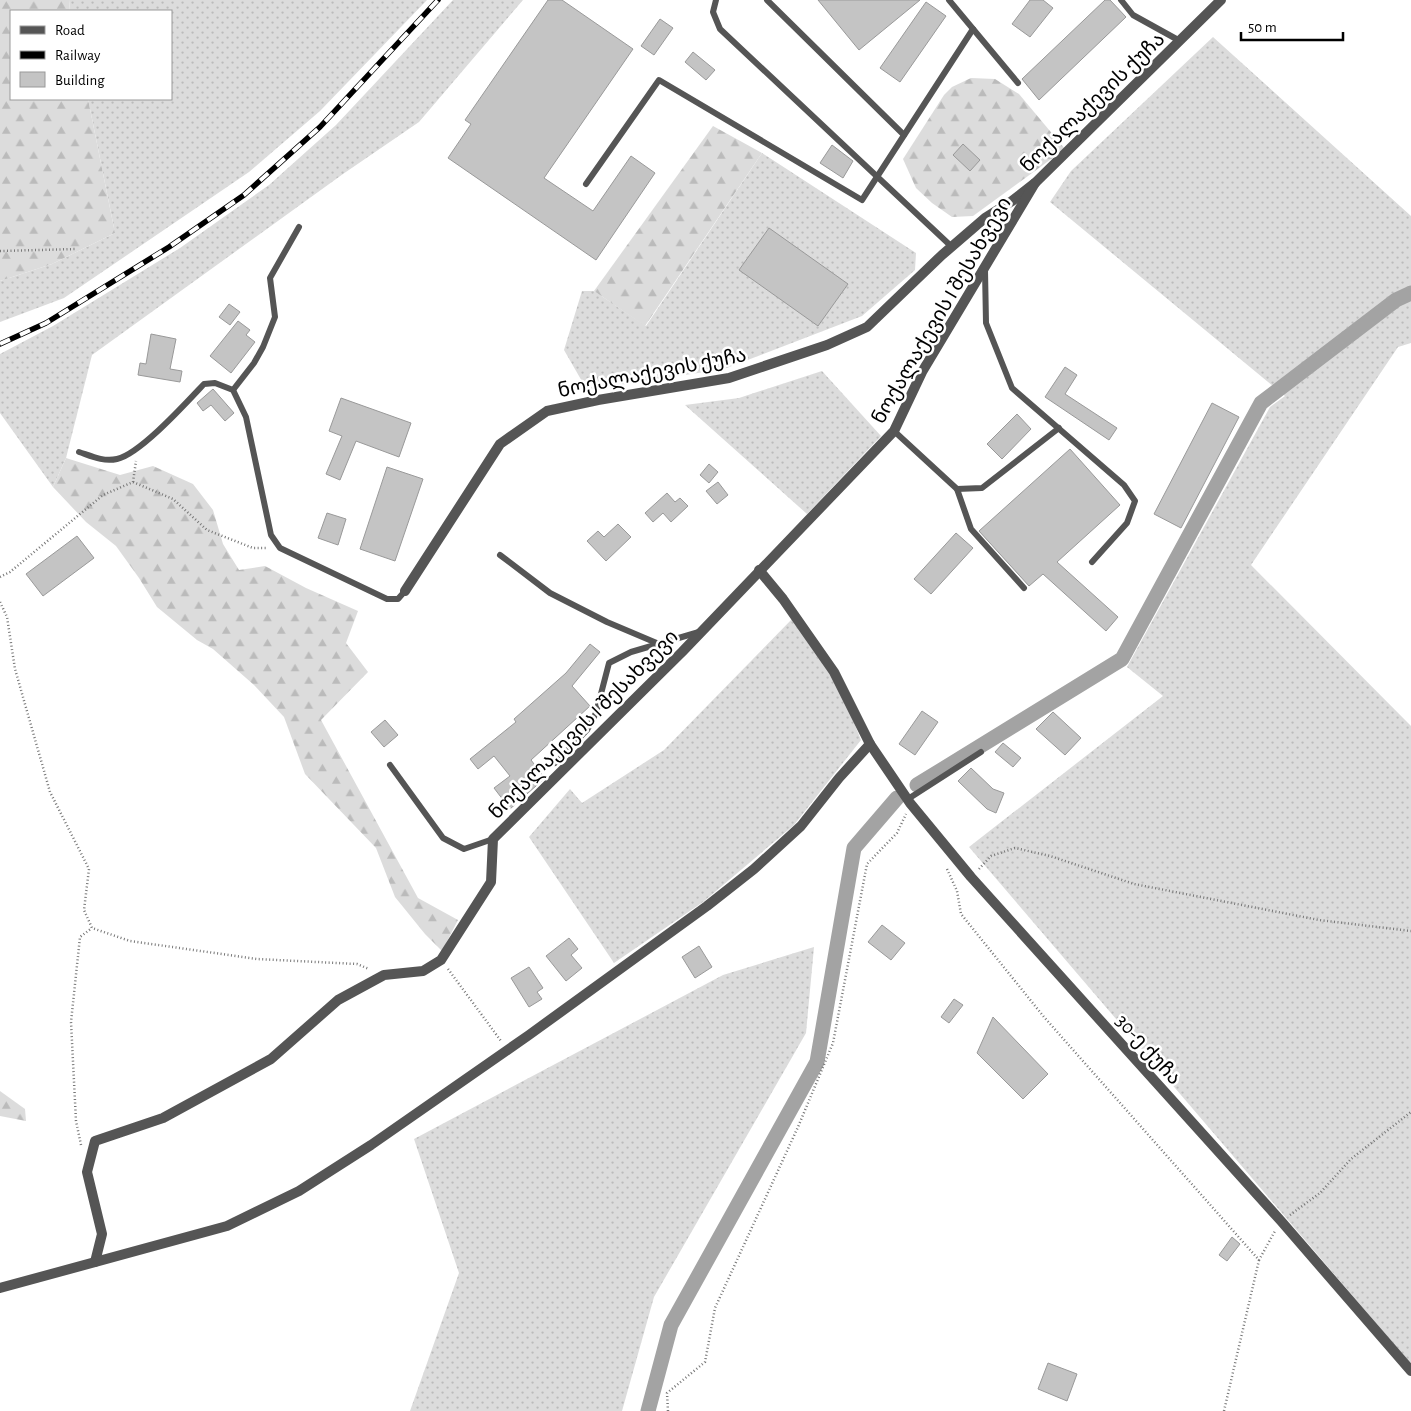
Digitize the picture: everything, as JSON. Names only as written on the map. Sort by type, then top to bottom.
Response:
[{"type":"street","name":"ნოქალაქევის ქუჩა","points":[[405,591],[500,444],[547,411],[598,400],[729,378],[827,345],[867,327],[985,218],[1034,183],[1221,0]]},
{"type":"street","name":"ნოქალაქევის I შესახვევი","points":[[441,960],[491,882],[493,839],[682,652],[894,431],[922,372],[1034,183]]},
{"type":"street","name":"30-ე ქუჩა","points":[[759,570],[783,599],[834,672],[870,744],[909,801],[971,877],[1281,1221],[1411,1371]]},
{"type":"street","points":[[0,1288],[228,1226],[298,1191],[371,1145],[507,1050],[691,918],[754,869],[801,826],[839,778],[870,744]]},
{"type":"street","points":[[95,1262],[102,1234],[87,1172],[95,1141],[163,1118],[272,1059],[338,1000],[384,975],[423,970],[441,960]]},
{"type":"lane","points":[[716,0],[713,12],[720,29],[952,247]]},
{"type":"lane","points":[[767,0],[904,135]]},
{"type":"lane","points":[[949,0],[1018,83]]},
{"type":"lane","points":[[1121,0],[1133,15],[1180,41]]},
{"type":"lane","points":[[586,184],[659,80],[862,200],[973,30]]},
{"type":"lane","points":[[233,390],[254,363],[263,347],[275,317],[270,278],[299,227]]},
{"type":"lane","points":[[985,268],[986,323],[1012,388],[1124,485],[1135,501],[1127,523],[1092,562]]},
{"type":"lane","points":[[79,452],[102,460],[118,459],[137,450],[204,384],[215,383],[233,390],[246,417],[271,535],[280,548],[388,598],[398,599],[405,591]]},
{"type":"lane","points":[[957,489],[982,488],[1059,428]]},
{"type":"lane","points":[[894,431],[957,489],[971,529],[1024,588]]},
{"type":"lane","points":[[500,555],[550,593],[606,622],[659,644]]},
{"type":"lane","points":[[555,763],[587,730],[592,721],[596,713],[609,663],[631,652],[701,632]]},
{"type":"lane","points":[[909,801],[981,752]]},
{"type":"lane","points":[[390,765],[443,838],[464,848],[493,839]]},
{"type":"path","points":[[0,251],[77,249]]},
{"type":"path","points":[[133,482],[137,450]]},
{"type":"path","points":[[0,577],[10,572],[103,495],[133,482],[173,500],[206,530],[253,548],[280,548]]},
{"type":"path","points":[[0,602],[7,616],[14,669],[50,792],[89,869],[84,910],[92,928],[130,941],[257,958],[357,964],[384,975]]},
{"type":"path","points":[[668,1411],[667,1393],[705,1362],[715,1308],[798,1127],[833,1043],[867,864],[897,833],[909,801]]},
{"type":"path","points":[[971,877],[992,856],[1015,848],[1050,856],[1134,884],[1319,920],[1411,932]]},
{"type":"path","points":[[947,867],[957,891],[961,914],[1044,1017],[1259,1260]]},
{"type":"path","points":[[81,1146],[76,1121],[70,1022],[80,937],[92,928]]},
{"type":"path","points":[[441,960],[507,1050]]},
{"type":"path","points":[[1224,1411],[1259,1260],[1281,1221],[1320,1193],[1351,1159],[1411,1112]]},
{"type":"green space","points":[[0,0],[69,0],[70,10],[10,10],[10,100],[88,100],[115,233],[52,264],[0,281]]},
{"type":"green space","points":[[69,0],[427,0],[320,111],[249,172],[64,298],[0,322],[0,281],[52,264],[115,233],[88,100],[172,100],[172,10],[70,10]]},
{"type":"green space","points":[[453,0],[523,0],[419,122],[343,174],[92,355],[66,458],[53,487],[0,413],[0,354],[53,326],[180,248],[269,185],[336,125]]},
{"type":"green space","points":[[1213,37],[1411,216],[1411,343],[1398,347],[1251,565],[1411,726],[1411,1364],[969,847],[1163,696],[1127,667],[1270,407],[1285,396],[1050,202],[1071,171]]},
{"type":"green space","points":[[971,78],[995,79],[1019,94],[1065,149],[973,216],[952,217],[932,203],[916,188],[903,159],[944,95],[952,87]]},
{"type":"green space","points":[[713,126],[762,153],[645,326],[594,291]]},
{"type":"green space","points":[[762,153],[916,253],[915,270],[862,316],[724,369],[587,390],[564,350],[582,291],[594,291],[646,326]]},
{"type":"green space","points":[[822,371],[881,436],[807,514],[685,405],[739,398]]},
{"type":"green space","points":[[66,458],[120,475],[153,466],[193,484],[213,510],[223,544],[239,570],[265,566],[306,588],[358,611],[346,643],[368,672],[321,720],[418,898],[458,920],[442,951],[425,934],[395,897],[376,848],[305,774],[284,717],[254,685],[213,649],[197,640],[157,607],[116,546],[86,522],[53,487]]},
{"type":"green space","points":[[792,619],[835,676],[861,740],[794,825],[703,902],[614,963],[529,837],[570,789],[582,803],[664,750]]},
{"type":"green space","points":[[814,947],[806,1033],[654,1297],[622,1411],[410,1411],[459,1273],[414,1139],[723,975]]},
{"type":"green space","points":[[0,1091],[25,1109],[26,1121],[0,1116]]},
{"type":"building","points":[[548,0],[562,0],[633,49],[544,178],[593,211],[631,156],[655,173],[596,260],[448,158],[471,124],[465,120]]},
{"type":"building","points":[[818,0],[920,0],[859,50]]},
{"type":"building","points":[[1030,0],[1043,0],[1053,8],[1030,37],[1012,24]]},
{"type":"building","points":[[1105,0],[1110,0],[1126,17],[1039,100],[1022,79]]},
{"type":"building","points":[[926,2],[946,16],[900,82],[880,68]]},
{"type":"building","points":[[660,19],[673,28],[654,55],[641,46]]},
{"type":"building","points":[[693,52],[715,70],[706,80],[685,62]]},
{"type":"building","points":[[963,144],[980,160],[970,171],[953,155]]},
{"type":"building","points":[[832,145],[853,161],[843,178],[820,163]]},
{"type":"building","points":[[769,228],[848,284],[818,326],[739,270]]},
{"type":"building","points":[[229,304],[240,312],[230,325],[219,317]]},
{"type":"building","points":[[238,321],[250,330],[246,335],[255,342],[231,373],[210,356]]},
{"type":"building","points":[[151,334],[176,339],[170,369],[182,371],[180,382],[138,375],[140,363],[146,364]]},
{"type":"building","points":[[1065,367],[1077,375],[1065,394],[1117,428],[1109,440],[1045,397]]},
{"type":"building","points":[[213,389],[234,413],[225,421],[211,405],[203,411],[197,403]]},
{"type":"building","points":[[341,398],[411,423],[399,457],[356,441],[340,480],[326,474],[342,436],[329,431]]},
{"type":"building","points":[[1212,403],[1239,417],[1181,528],[1154,514]]},
{"type":"building","points":[[1017,414],[1031,429],[1002,459],[987,444]]},
{"type":"building","points":[[1070,449],[1120,505],[1057,562],[1118,617],[1106,631],[1043,574],[1029,586],[979,531]]},
{"type":"building","points":[[709,464],[718,472],[709,483],[700,475]]},
{"type":"building","points":[[387,467],[423,479],[395,561],[360,549]]},
{"type":"building","points":[[718,482],[728,495],[717,504],[706,491]]},
{"type":"building","points":[[667,493],[675,502],[680,498],[688,506],[671,522],[663,513],[653,522],[645,513]]},
{"type":"building","points":[[327,513],[346,519],[338,545],[318,538]]},
{"type":"building","points":[[618,524],[631,537],[606,561],[587,541],[598,531],[604,537]]},
{"type":"building","points":[[956,533],[973,548],[931,594],[914,579]]},
{"type":"building","points":[[77,536],[94,558],[43,596],[26,574]]},
{"type":"building","points":[[590,644],[600,652],[572,686],[590,706],[531,760],[545,778],[510,809],[494,788],[510,776],[494,756],[478,769],[470,759],[516,722],[514,719],[566,673]]},
{"type":"building","points":[[922,711],[938,722],[915,755],[899,744]]},
{"type":"building","points":[[1053,712],[1081,738],[1065,755],[1036,729]]},
{"type":"building","points":[[385,720],[398,735],[384,747],[371,732]]},
{"type":"building","points":[[1003,743],[1021,758],[1013,767],[995,752]]},
{"type":"building","points":[[971,768],[993,789],[1004,793],[996,813],[987,809],[958,781]]},
{"type":"building","points":[[882,925],[905,943],[891,960],[868,942]]},
{"type":"building","points":[[569,938],[578,949],[571,955],[582,968],[566,981],[546,956]]},
{"type":"building","points":[[699,946],[712,967],[695,978],[682,957]]},
{"type":"building","points":[[529,967],[543,988],[537,992],[542,999],[529,1007],[511,978]]},
{"type":"building","points":[[954,999],[963,1005],[949,1023],[941,1017]]},
{"type":"building","points":[[993,1017],[1048,1074],[1023,1099],[977,1053]]},
{"type":"building","points":[[1232,1237],[1240,1244],[1227,1261],[1219,1255]]},
{"type":"building","points":[[1048,1363],[1077,1374],[1067,1401],[1038,1389]]},
{"type":"waterway","points":[[917,785],[1122,659],[1261,403],[1396,300],[1411,293]]},
{"type":"waterway","points":[[648,1411],[671,1325],[817,1062],[854,848],[897,798]]},
{"type":"railway","points":[[0,344],[46,323],[169,247],[244,195],[320,127],[438,0]]}]
